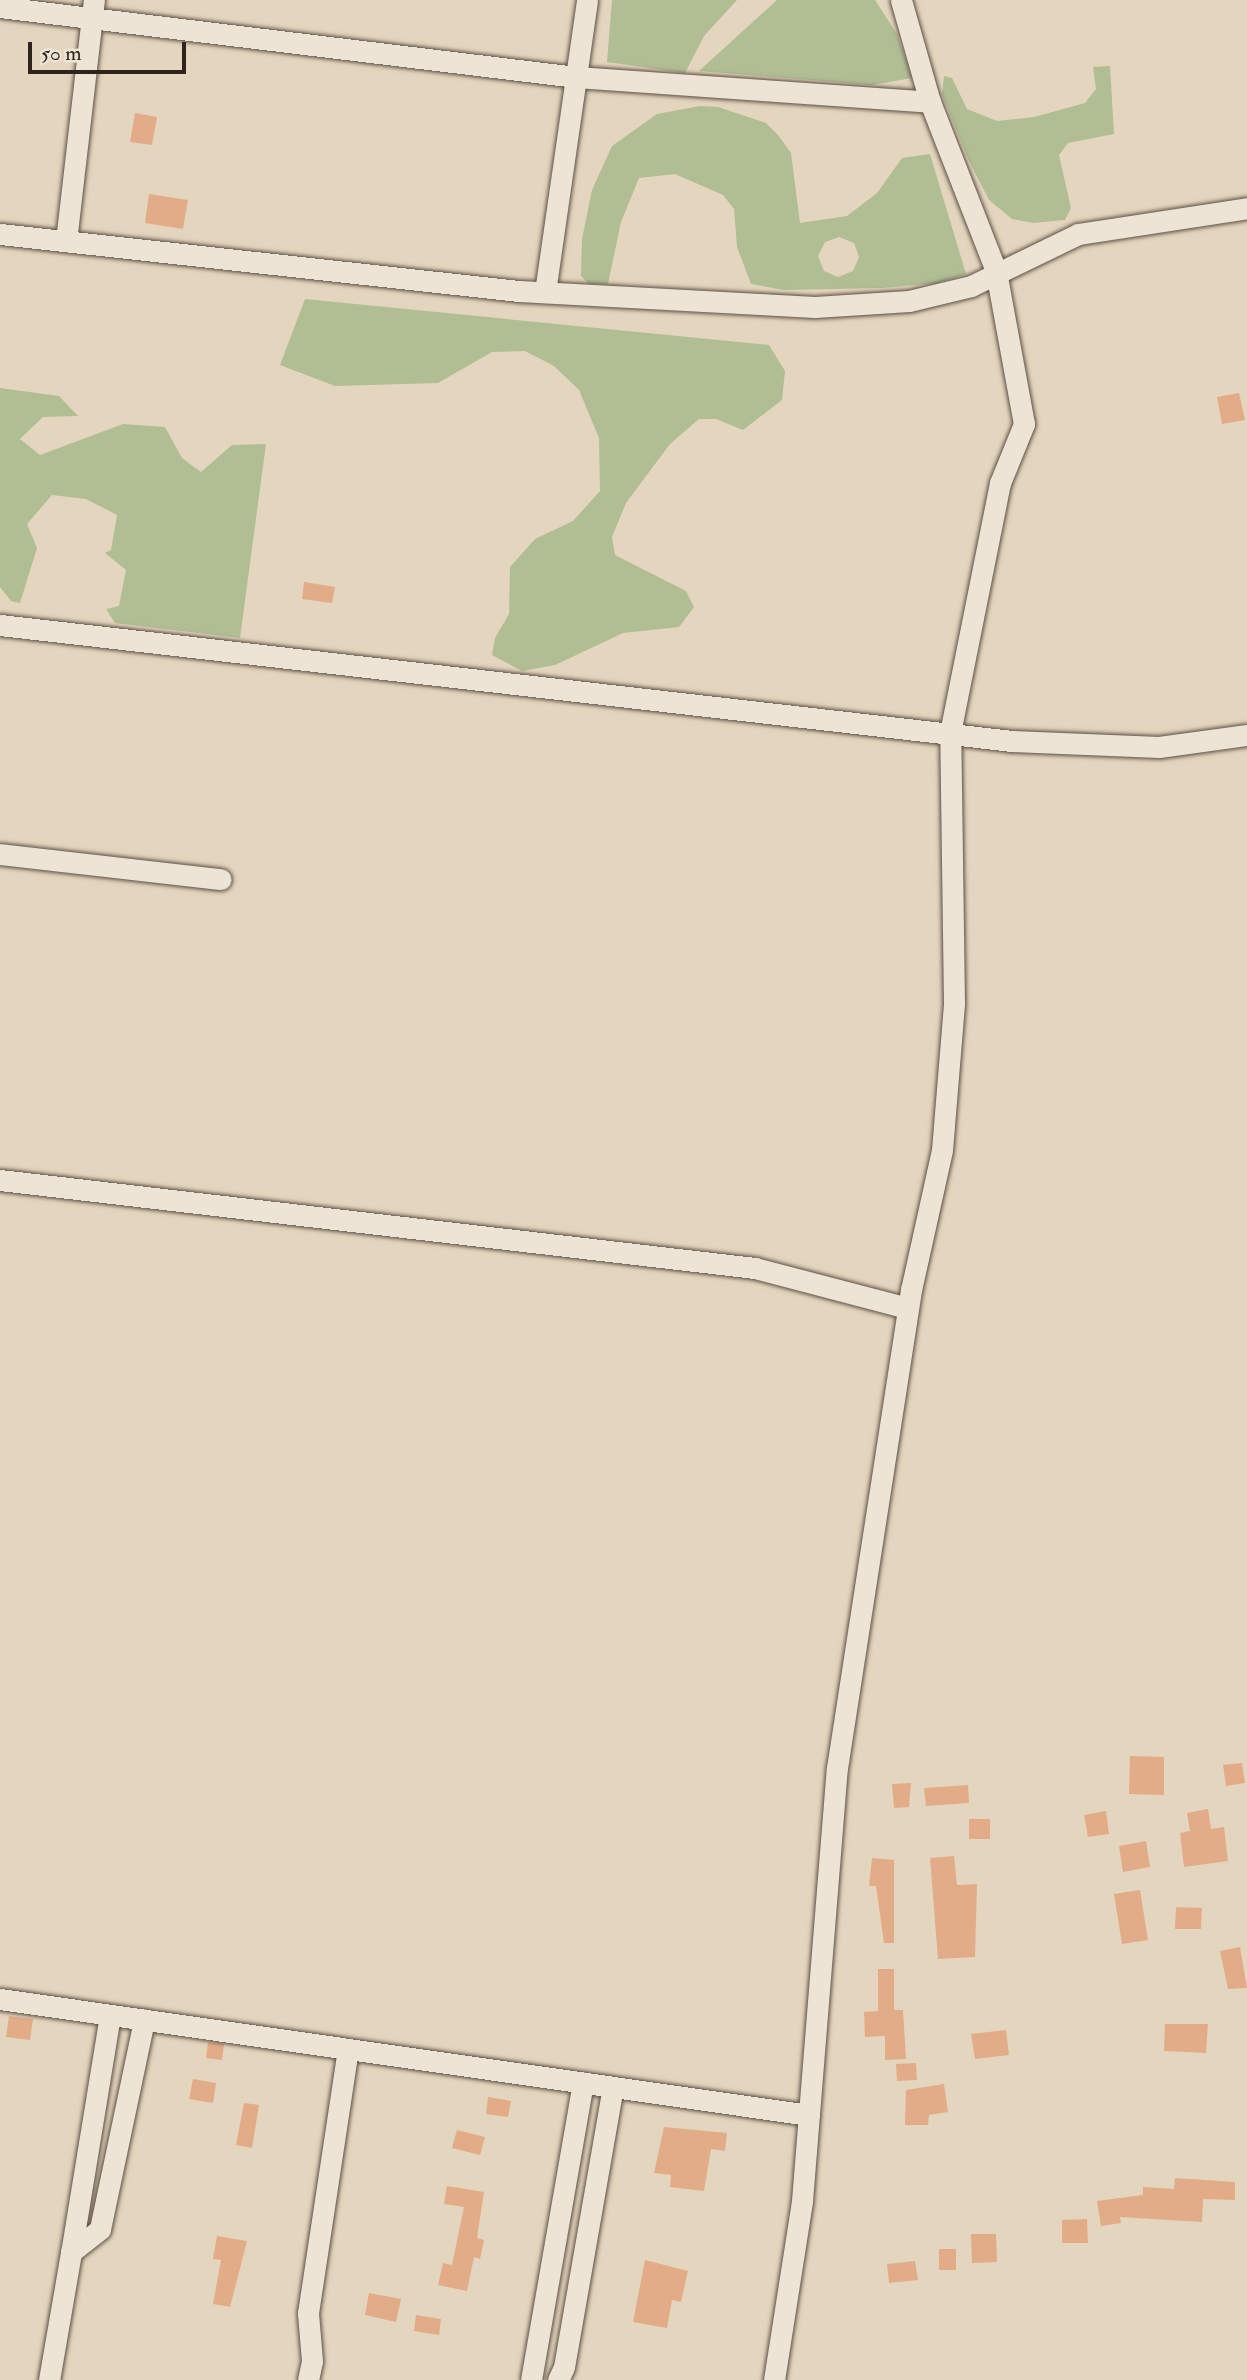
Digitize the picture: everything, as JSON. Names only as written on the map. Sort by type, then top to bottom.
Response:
[{"type":"street","points":[[545,292],[587,0]]},
{"type":"street","points":[[774,2380],[802,2201],[837,1768],[908,1308],[942,1150],[954,1003],[950,733],[1000,483],[1024,424],[996,271],[930,102],[901,0]]},
{"type":"street","points":[[0,7],[93,9],[576,77],[930,102]]},
{"type":"street","points":[[65,241],[93,9]]},
{"type":"street","points":[[0,234],[545,292],[815,307],[909,301],[971,286],[996,271],[1078,234],[1247,208]]},
{"type":"street","points":[[0,625],[1012,741],[1159,747],[1247,735]]},
{"type":"street","points":[[0,854],[221,880]]},
{"type":"street","points":[[0,1180],[755,1268],[908,1308]]},
{"type":"street","points":[[0,1999],[809,2115]]},
{"type":"street","points":[[49,2380],[110,2015]]},
{"type":"street","points":[[71,2252],[100,2230],[144,2020]]},
{"type":"street","points":[[308,2380],[312,2361],[308,2313],[348,2049]]},
{"type":"street","points":[[531,2380],[583,2083]]},
{"type":"street","points":[[558,2380],[564,2367],[613,2087]]},
{"type":"green space","points":[[612,0],[737,0],[704,36],[685,73],[607,62]]},
{"type":"green space","points":[[777,0],[875,0],[897,34],[912,78],[872,85],[699,71]]},
{"type":"green space","points":[[1110,66],[1114,134],[1068,143],[1059,155],[1071,208],[1065,220],[1033,223],[1012,219],[989,200],[969,161],[942,94],[944,76],[952,78],[967,109],[997,121],[1034,117],[1085,103],[1096,89],[1093,67]]},
{"type":"green space","points":[[700,106],[718,107],[766,123],[791,153],[800,223],[847,216],[877,193],[902,158],[930,154],[966,274],[937,283],[882,288],[784,290],[751,284],[737,247],[734,209],[723,195],[675,174],[639,178],[621,222],[608,284],[589,284],[581,276],[582,239],[592,190],[612,146],[657,114]],"holes":[[[839,237],[854,243],[859,257],[853,271],[838,277],[824,271],[818,256],[825,242]]]},
{"type":"green space","points":[[305,299],[769,345],[785,371],[782,400],[743,430],[716,419],[699,419],[670,444],[626,503],[612,537],[615,555],[686,591],[694,607],[679,627],[623,633],[555,665],[522,671],[492,655],[495,638],[509,614],[510,567],[535,539],[573,521],[600,491],[599,438],[579,390],[554,366],[525,351],[492,352],[438,383],[335,386],[280,365]]},
{"type":"green space","points":[[0,388],[59,396],[78,416],[43,417],[20,439],[40,455],[123,424],[165,427],[182,458],[201,472],[232,445],[266,444],[240,638],[115,623],[106,609],[119,606],[126,570],[105,553],[111,550],[117,515],[86,499],[52,495],[27,524],[37,548],[20,603],[11,601],[0,587]]},
{"type":"building","points":[[135,113],[157,117],[152,145],[130,142]]},
{"type":"building","points":[[149,194],[188,200],[183,229],[145,223]]},
{"type":"building","points":[[1239,393],[1245,420],[1222,424],[1217,397]]},
{"type":"building","points":[[304,582],[335,587],[332,603],[302,599]]},
{"type":"building","points":[[1130,1756],[1164,1757],[1164,1795],[1129,1794]]},
{"type":"building","points":[[1242,1763],[1245,1783],[1226,1786],[1223,1765]]},
{"type":"building","points":[[911,1783],[909,1807],[894,1808],[892,1784]]},
{"type":"building","points":[[968,1785],[969,1803],[926,1806],[924,1788]]},
{"type":"building","points":[[1208,1809],[1211,1829],[1224,1827],[1228,1861],[1184,1867],[1180,1833],[1190,1831],[1187,1813]]},
{"type":"building","points":[[1106,1811],[1109,1834],[1088,1837],[1084,1815]]},
{"type":"building","points":[[969,1819],[990,1819],[990,1839],[969,1839]]},
{"type":"building","points":[[1146,1841],[1150,1867],[1123,1872],[1119,1846]]},
{"type":"building","points":[[954,1856],[957,1885],[977,1884],[975,1957],[938,1959],[930,1858]]},
{"type":"building","points":[[872,1858],[894,1860],[894,1943],[884,1943],[876,1886],[869,1886]]},
{"type":"building","points":[[1140,1890],[1148,1940],[1122,1944],[1114,1894]]},
{"type":"building","points":[[1176,1907],[1202,1908],[1201,1929],[1175,1929]]},
{"type":"building","points":[[1240,1947],[1247,1988],[1228,1989],[1220,1951]]},
{"type":"building","points":[[878,1969],[894,1969],[894,2010],[903,2010],[906,2059],[885,2060],[885,2036],[865,2037],[864,2012],[878,2011]]},
{"type":"building","points":[[9,2016],[33,2019],[30,2040],[6,2037]]},
{"type":"building","points":[[1165,2024],[1208,2024],[1206,2053],[1164,2051]]},
{"type":"building","points":[[1006,2030],[1009,2055],[975,2059],[971,2034]]},
{"type":"building","points":[[208,2042],[224,2044],[222,2060],[206,2058]]},
{"type":"building","points":[[916,2063],[917,2080],[897,2081],[896,2064]]},
{"type":"building","points":[[193,2079],[216,2083],[213,2103],[189,2099]]},
{"type":"building","points":[[944,2084],[948,2112],[929,2115],[928,2125],[905,2125],[906,2090]]},
{"type":"building","points":[[488,2097],[511,2101],[508,2117],[486,2114]]},
{"type":"building","points":[[244,2103],[259,2105],[252,2148],[236,2145]]},
{"type":"building","points":[[664,2127],[727,2133],[725,2151],[711,2149],[704,2191],[670,2187],[671,2175],[654,2173]]},
{"type":"building","points":[[457,2130],[485,2137],[480,2155],[452,2148]]},
{"type":"building","points":[[1175,2178],[1235,2182],[1235,2200],[1203,2199],[1202,2222],[1120,2217],[1121,2223],[1101,2226],[1097,2201],[1143,2195],[1143,2187],[1174,2189]]},
{"type":"building","points":[[447,2186],[484,2192],[477,2238],[484,2240],[480,2259],[474,2257],[467,2291],[438,2285],[443,2263],[452,2265],[464,2207],[444,2204]]},
{"type":"building","points":[[1087,2219],[1088,2243],[1062,2243],[1062,2220]]},
{"type":"building","points":[[971,2234],[996,2234],[997,2262],[972,2263]]},
{"type":"building","points":[[217,2236],[247,2241],[230,2307],[213,2304],[221,2260],[213,2259]]},
{"type":"building","points":[[939,2249],[956,2249],[956,2270],[939,2270]]},
{"type":"building","points":[[645,2260],[688,2271],[681,2302],[672,2300],[667,2328],[633,2322]]},
{"type":"building","points":[[915,2261],[918,2280],[889,2283],[887,2264]]},
{"type":"building","points":[[369,2293],[401,2299],[396,2322],[365,2315]]},
{"type":"building","points":[[416,2315],[441,2319],[439,2335],[414,2331]]}]
